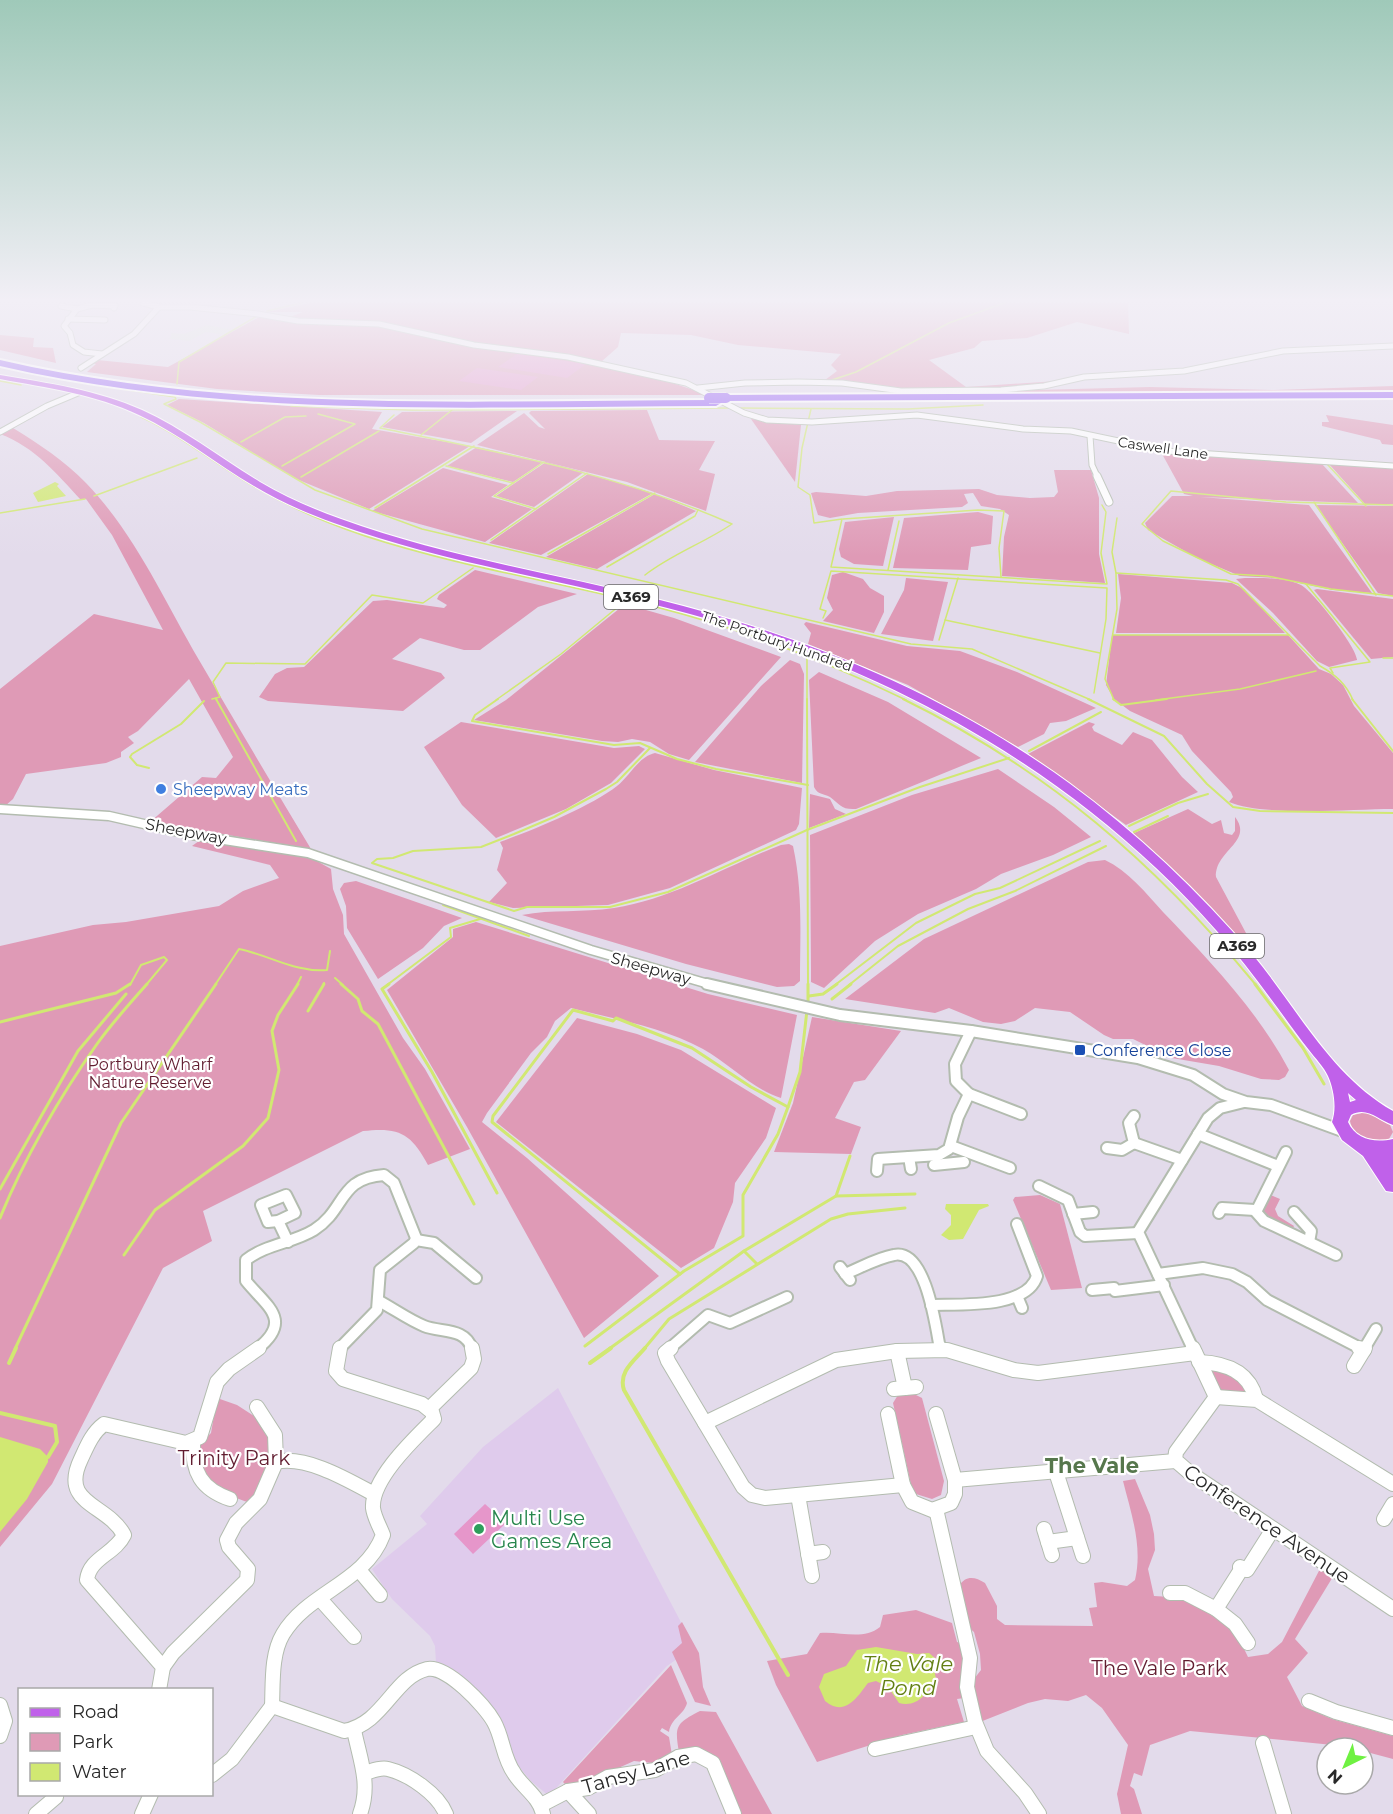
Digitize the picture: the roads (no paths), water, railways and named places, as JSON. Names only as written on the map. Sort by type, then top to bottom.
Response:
[{"type":"highway","points":[[135,388],[285,402],[713,400]]},
{"type":"highway","points":[[181,388],[258,396],[358,399],[1393,397]]},
{"type":"main road","name":"The Portbury Hundred","points":[[52,388],[138,411],[177,431],[257,484],[326,517],[424,548],[693,611],[744,626],[857,669],[953,715],[1012,751],[1108,819],[1191,895],[1245,955],[1335,1072],[1376,1108],[1393,1119]]},
{"type":"main road","name":"The Portbury Hundred","points":[[1335,1072],[1345,1132]]},
{"type":"main road","points":[[1342,1113],[1358,1106],[1376,1108]]},
{"type":"main road","points":[[1345,1132],[1370,1152],[1393,1187]]},
{"type":"main road","points":[[1359,1143],[1373,1147],[1392,1146],[1393,1187]]},
{"type":"street","name":"Caswell Lane","points":[[698,388],[744,412],[781,421],[917,415],[1023,429],[1071,431],[1139,447],[1188,453],[1312,458],[1393,466]]},
{"type":"street","points":[[856,388],[901,391],[1010,390],[1023,388]]},
{"type":"street","points":[[0,432],[45,407],[78,393]]},
{"type":"street","points":[[1090,436],[1092,465],[1098,484],[1109,502]]},
{"type":"street","name":"Sheepway","points":[[0,809],[109,816],[192,835],[308,853],[591,950],[694,980],[807,1009],[1097,1049],[1157,1063],[1193,1075],[1218,1092],[1246,1102],[1271,1105],[1345,1132]]},
{"type":"street","points":[[970,1030],[953,1071],[958,1086],[969,1094],[1001,1105],[1005,1112],[1021,1114]]},
{"type":"street","points":[[934,1165],[948,1155],[956,1133],[958,1119],[969,1094]]},
{"type":"street","points":[[1138,1233],[1208,1118],[1220,1108],[1246,1102]]},
{"type":"street","name":"Sheepway","points":[[1303,1118],[1324,1121],[1342,1113]]},
{"type":"street","points":[[1107,1148],[1121,1150],[1131,1148],[1134,1143],[1128,1118]]},
{"type":"street","points":[[1198,1134],[1222,1147],[1248,1153],[1278,1166]]},
{"type":"street","points":[[1134,1143],[1148,1146],[1182,1160]]},
{"type":"street","points":[[1255,1210],[1286,1152]]},
{"type":"street","points":[[948,1155],[964,1162]]},
{"type":"street","points":[[877,1171],[878,1159],[948,1155],[1010,1168]]},
{"type":"street","points":[[909,1157],[911,1169]]},
{"type":"street","points":[[163,1667],[87,1580],[90,1568],[119,1545],[124,1535],[118,1523],[80,1494],[74,1478],[90,1440],[104,1424],[111,1424],[149,1436],[193,1442],[202,1434],[213,1392],[220,1377],[266,1342],[276,1329],[276,1320],[271,1308],[247,1282],[245,1262],[255,1254],[288,1242],[321,1225],[340,1197],[353,1184],[380,1175],[388,1177],[394,1183],[416,1232],[416,1240]]},
{"type":"street","points":[[1039,1185],[1067,1199],[1080,1232],[1086,1236],[1138,1233]]},
{"type":"street","points":[[1219,1213],[1222,1208],[1255,1210],[1262,1219],[1336,1255]]},
{"type":"street","points":[[1073,1214],[1093,1212]]},
{"type":"street","points":[[1294,1212],[1311,1231],[1310,1242]]},
{"type":"street","points":[[279,1221],[288,1242]]},
{"type":"street","points":[[931,1305],[981,1302],[1026,1293],[1034,1285],[1036,1276],[1017,1224]]},
{"type":"street","points":[[1138,1233],[1216,1397],[1256,1400],[1393,1484]]},
{"type":"street","points":[[213,1774],[232,1759],[272,1706],[276,1656],[282,1636],[296,1618],[359,1570],[377,1551],[383,1540],[382,1529],[373,1510],[374,1494],[403,1450],[432,1422],[434,1416],[429,1409],[391,1392],[350,1383],[337,1372],[336,1361],[342,1342],[374,1315],[379,1301],[378,1277],[382,1267],[416,1240],[434,1243],[476,1278]]},
{"type":"street","points":[[845,1274],[895,1254],[905,1254],[921,1273],[931,1305],[940,1350]]},
{"type":"street","points":[[1092,1290],[1113,1288],[1115,1292],[1203,1268],[1232,1274],[1247,1282],[1267,1300],[1364,1350]]},
{"type":"street","points":[[1017,1296],[1022,1308]]},
{"type":"street","points":[[787,1298],[730,1323],[724,1323],[712,1315],[705,1317],[666,1351],[666,1358],[748,1493],[761,1498],[903,1485]]},
{"type":"street","points":[[379,1301],[424,1326],[451,1329],[471,1345],[474,1359],[471,1368],[429,1409]]},
{"type":"street","points":[[1354,1366],[1376,1329]]},
{"type":"street","points":[[705,1423],[767,1395],[825,1363],[897,1351],[940,1350],[961,1353],[1014,1370],[1038,1373],[1197,1357],[1220,1362],[1235,1370],[1252,1388],[1256,1400]]},
{"type":"street","points":[[897,1351],[905,1388]]},
{"type":"street","name":"Conference Avenue","points":[[1216,1397],[1176,1452],[1175,1461],[1393,1609]]},
{"type":"street","points":[[159,1688],[163,1667],[173,1653],[247,1580],[248,1569],[229,1547],[227,1540],[236,1522],[260,1499],[276,1462],[275,1435],[257,1407]]},
{"type":"street","points":[[888,1414],[903,1485],[908,1497],[916,1505],[936,1509],[951,1503],[956,1490],[936,1414]]},
{"type":"street","points":[[193,1442],[194,1466],[199,1478],[211,1492],[230,1499]]},
{"type":"street","points":[[276,1462],[284,1460],[332,1470],[374,1494]]},
{"type":"street","points":[[955,1480],[1175,1461]]},
{"type":"street","points":[[1056,1472],[1083,1556]]},
{"type":"street","points":[[798,1495],[812,1576]]},
{"type":"street","points":[[1384,1519],[1393,1504]]},
{"type":"street","points":[[936,1509],[970,1658],[967,1687],[976,1726],[987,1751],[1026,1794],[1039,1814]]},
{"type":"street","points":[[1216,1609],[1240,1567],[1247,1570],[1274,1529]]},
{"type":"street","points":[[1048,1542],[1077,1538]]},
{"type":"street","points":[[808,1554],[823,1552]]},
{"type":"street","points":[[359,1570],[380,1595]]},
{"type":"street","points":[[1170,1593],[1189,1588],[1235,1624],[1248,1642]]},
{"type":"street","points":[[320,1599],[354,1637]]},
{"type":"street","points":[[272,1706],[344,1731],[354,1730],[368,1721],[422,1671],[439,1669],[450,1676],[491,1718],[513,1772],[542,1809]]},
{"type":"street","points":[[1309,1701],[1336,1712],[1393,1728]]},
{"type":"street","points":[[0,1705],[5,1720],[0,1736]]},
{"type":"street","points":[[875,1749],[976,1726]]},
{"type":"street","points":[[354,1730],[358,1757],[365,1773],[368,1789],[360,1814]]},
{"type":"street","points":[[1263,1743],[1279,1804],[1284,1814]]},
{"type":"street","name":"Tansy Lane","points":[[542,1809],[568,1791],[588,1788],[614,1775],[655,1770],[678,1757],[696,1754],[713,1763],[734,1814]]},
{"type":"street","points":[[365,1773],[389,1769],[436,1796],[443,1803],[447,1814]]},
{"type":"street","points":[[568,1791],[589,1814]]},
{"type":"street","points":[[142,1814],[150,1796]]},
{"type":"street","points":[[36,1814],[56,1797]]},
{"type":"water","points":[[55,482],[59,484],[57,486],[66,496],[38,502],[33,493]]},
{"type":"water","points":[[946,1204],[988,1204],[989,1206],[979,1210],[963,1239],[949,1240],[941,1235],[951,1225],[951,1215],[945,1209]]},
{"type":"water","points":[[0,1437],[40,1449],[48,1457],[48,1462],[27,1499],[0,1532]]},
{"type":"water","name":"The Vale Pond","points":[[876,1647],[917,1654],[929,1653],[936,1659],[929,1662],[934,1669],[936,1679],[926,1694],[911,1703],[899,1703],[888,1687],[876,1681],[868,1683],[855,1699],[845,1706],[832,1706],[825,1701],[819,1687],[824,1674],[846,1666],[857,1650]]},
{"type":"waterway","points":[[113,388],[175,397],[176,399],[164,404],[200,422],[315,490],[422,529],[911,644],[972,649],[1091,700]]},
{"type":"waterway","points":[[741,408],[908,409],[983,405]]},
{"type":"waterway","points":[[291,406],[412,410],[732,408]]},
{"type":"waterway","points":[[811,409],[802,448],[798,487],[810,495],[814,523],[842,519],[831,567],[1107,584],[1101,553],[1106,512],[1102,505]]},
{"type":"waterway","points":[[421,435],[452,410]]},
{"type":"waterway","points":[[282,466],[355,424],[318,414]]},
{"type":"waterway","points":[[394,415],[380,428],[472,447]]},
{"type":"waterway","points":[[241,442],[285,417],[306,416]]},
{"type":"waterway","points":[[141,417],[168,431],[273,497],[349,531],[437,557],[620,598],[688,616],[807,656]]},
{"type":"waterway","points":[[301,477],[379,431]]},
{"type":"waterway","points":[[375,508],[472,447]]},
{"type":"waterway","points":[[472,447],[543,463]]},
{"type":"waterway","points":[[94,496],[197,458]]},
{"type":"waterway","points":[[536,509],[494,496],[543,463]]},
{"type":"waterway","points":[[543,463],[586,473]]},
{"type":"waterway","points":[[1327,464],[1364,504]]},
{"type":"waterway","points":[[446,466],[513,483]]},
{"type":"waterway","points":[[536,509],[586,473]]},
{"type":"waterway","points":[[586,473],[654,494]]},
{"type":"waterway","points":[[1315,503],[1171,491],[1142,524],[1163,541],[1231,574],[1267,576],[1331,589],[1375,594]]},
{"type":"waterway","points":[[548,554],[654,494]]},
{"type":"waterway","points":[[654,494],[698,510]]},
{"type":"waterway","points":[[0,513],[85,499]]},
{"type":"waterway","points":[[1315,503],[1364,504]]},
{"type":"waterway","points":[[1315,503],[1375,594]]},
{"type":"waterway","points":[[1364,504],[1393,505]]},
{"type":"waterway","points":[[491,540],[536,509]]},
{"type":"waterway","points":[[607,567],[695,516],[698,510]]},
{"type":"waterway","points":[[645,575],[732,524],[698,510]]},
{"type":"waterway","points":[[843,519],[978,510],[1004,511],[999,548],[1001,577]]},
{"type":"waterway","points":[[1116,573],[1112,552],[1117,518]]},
{"type":"waterway","points":[[888,570],[899,521]]},
{"type":"waterway","points":[[216,698],[220,697],[213,682],[226,663],[305,664],[372,595],[423,603],[473,568]]},
{"type":"waterway","points":[[823,618],[826,611],[820,609],[831,571],[958,579]]},
{"type":"waterway","points":[[1114,700],[1105,679],[1117,609],[1116,573]]},
{"type":"waterway","points":[[1116,573],[1226,580],[1238,584],[1289,635]]},
{"type":"waterway","points":[[945,620],[958,579]]},
{"type":"waterway","points":[[958,579],[1107,588],[1106,619],[1094,693]]},
{"type":"waterway","points":[[1306,584],[1370,662],[1330,668],[1333,673]]},
{"type":"waterway","points":[[1375,594],[1393,596]]},
{"type":"waterway","points":[[496,700],[561,654],[625,601]]},
{"type":"waterway","points":[[939,640],[945,620]]},
{"type":"waterway","points":[[945,620],[1100,653]]},
{"type":"waterway","points":[[1113,635],[1289,635]]},
{"type":"waterway","points":[[1289,635],[1320,666],[1340,680],[1353,700]]},
{"type":"waterway","points":[[807,656],[906,700]]},
{"type":"waterway","points":[[807,656],[807,699]]},
{"type":"waterway","points":[[1383,658],[1393,658]]},
{"type":"waterway","points":[[1156,700],[1240,689],[1316,671]]},
{"type":"waterway","points":[[212,699],[216,698]]},
{"type":"waterway","points":[[216,699],[296,841]]},
{"type":"waterway","points":[[498,699],[475,715],[472,721],[614,745],[640,743],[677,759],[716,769],[807,785]]},
{"type":"waterway","points":[[807,699],[807,785]]},
{"type":"waterway","points":[[903,699],[1008,758]]},
{"type":"waterway","points":[[1088,699],[1164,736],[1207,784],[1233,807],[1260,811],[1393,813]]},
{"type":"waterway","points":[[1114,700],[1121,705],[1167,699]]},
{"type":"waterway","points":[[1352,699],[1393,751]]},
{"type":"waterway","points":[[149,768],[137,765],[130,757],[132,754],[181,724],[204,701]]},
{"type":"waterway","points":[[1029,751],[1101,712]]},
{"type":"waterway","points":[[650,748],[617,782],[606,789],[554,817],[514,834],[481,847],[413,851],[393,858],[377,859],[372,863],[514,911],[527,907],[610,907],[668,892],[807,830]]},
{"type":"waterway","points":[[807,830],[920,787],[1008,758]]},
{"type":"waterway","points":[[1008,758],[1096,822],[1138,859],[1178,898],[1256,985]]},
{"type":"waterway","points":[[807,785],[807,830]]},
{"type":"waterway","points":[[1129,826],[1178,803],[1208,794]]},
{"type":"waterway","points":[[1134,832],[1168,816]]},
{"type":"waterway","points":[[807,830],[808,985]]},
{"type":"waterway","points":[[835,985],[916,923],[975,894],[1000,888],[1100,841]]},
{"type":"waterway","points":[[849,985],[898,946],[968,909],[1015,891],[1106,846]]},
{"type":"waterway","points":[[443,905],[529,936]]},
{"type":"waterway","points":[[387,985],[451,937],[450,928],[480,919]]},
{"type":"waterway","points":[[215,985],[239,949],[293,966],[316,970],[327,970],[330,951]]},
{"type":"waterway","points":[[130,985],[141,965],[164,957],[167,960],[146,985]]},
{"type":"waterway","points":[[297,985],[301,977]]},
{"type":"waterway","points":[[335,978],[343,985]]},
{"type":"waterway","points":[[0,1022],[116,993],[130,984]]},
{"type":"waterway","points":[[0,1218],[31,1151],[83,1064],[121,1013],[147,984]]},
{"type":"waterway","points":[[15,1349],[121,1123],[216,984]]},
{"type":"waterway","points":[[124,1255],[155,1210],[243,1146],[268,1118],[279,1070],[272,1031],[278,1015],[298,984]]},
{"type":"waterway","points":[[308,1011],[324,984]]},
{"type":"waterway","points":[[341,984],[358,999],[362,1011],[378,1024],[474,1204]]},
{"type":"waterway","points":[[389,984],[382,989],[432,1072],[497,1193]]},
{"type":"waterway","points":[[809,996],[823,994],[837,984]]},
{"type":"waterway","points":[[832,999],[851,984]]},
{"type":"waterway","points":[[1255,984],[1303,1048],[1324,1084]]},
{"type":"waterway","points":[[808,985],[808,1005]]},
{"type":"waterway","points":[[0,1189],[78,1051],[126,994]]},
{"type":"waterway","points":[[680,1274],[492,1122],[493,1116],[573,1010],[613,1021],[616,1018],[692,1048],[751,1087],[788,1107]]},
{"type":"waterway","points":[[788,1107],[800,1072],[807,1010]]},
{"type":"waterway","points":[[585,1346],[684,1271],[743,1236],[743,1195],[778,1134],[788,1107]]},
{"type":"waterway","points":[[836,1196],[850,1156]]},
{"type":"waterway","points":[[836,1196],[915,1194]]},
{"type":"waterway","points":[[744,1251],[836,1196]]},
{"type":"waterway","points":[[644,1349],[669,1319],[831,1219],[848,1214],[905,1208]]},
{"type":"waterway","points":[[609,1349],[744,1251]]},
{"type":"waterway","points":[[744,1251],[757,1264]]},
{"type":"waterway","points":[[9,1363],[16,1348]]},
{"type":"waterway","points":[[590,1363],[611,1348]]},
{"type":"waterway","points":[[645,1348],[625,1372],[624,1390],[788,1675]]},
{"type":"waterway","points":[[0,1413],[55,1426],[57,1442],[48,1457]]},
{"type":"place","name":"Sheepway Meats","points":[[161,789]]},
{"type":"place","name":"Conference Close","points":[[1080,1050]]},
{"type":"place","name":"Multi Use Games Area","points":[[479,1529]]},
{"type":"district","name":"The Vale","points":[[1092,1466]]},
{"type":"park label","name":"Portbury Wharf Nature Reserve","points":[[150,1073]]},
{"type":"park label","name":"Trinity Park","points":[[234,1458]]},
{"type":"park label","name":"The Vale Park","points":[[1159,1668]]}]
